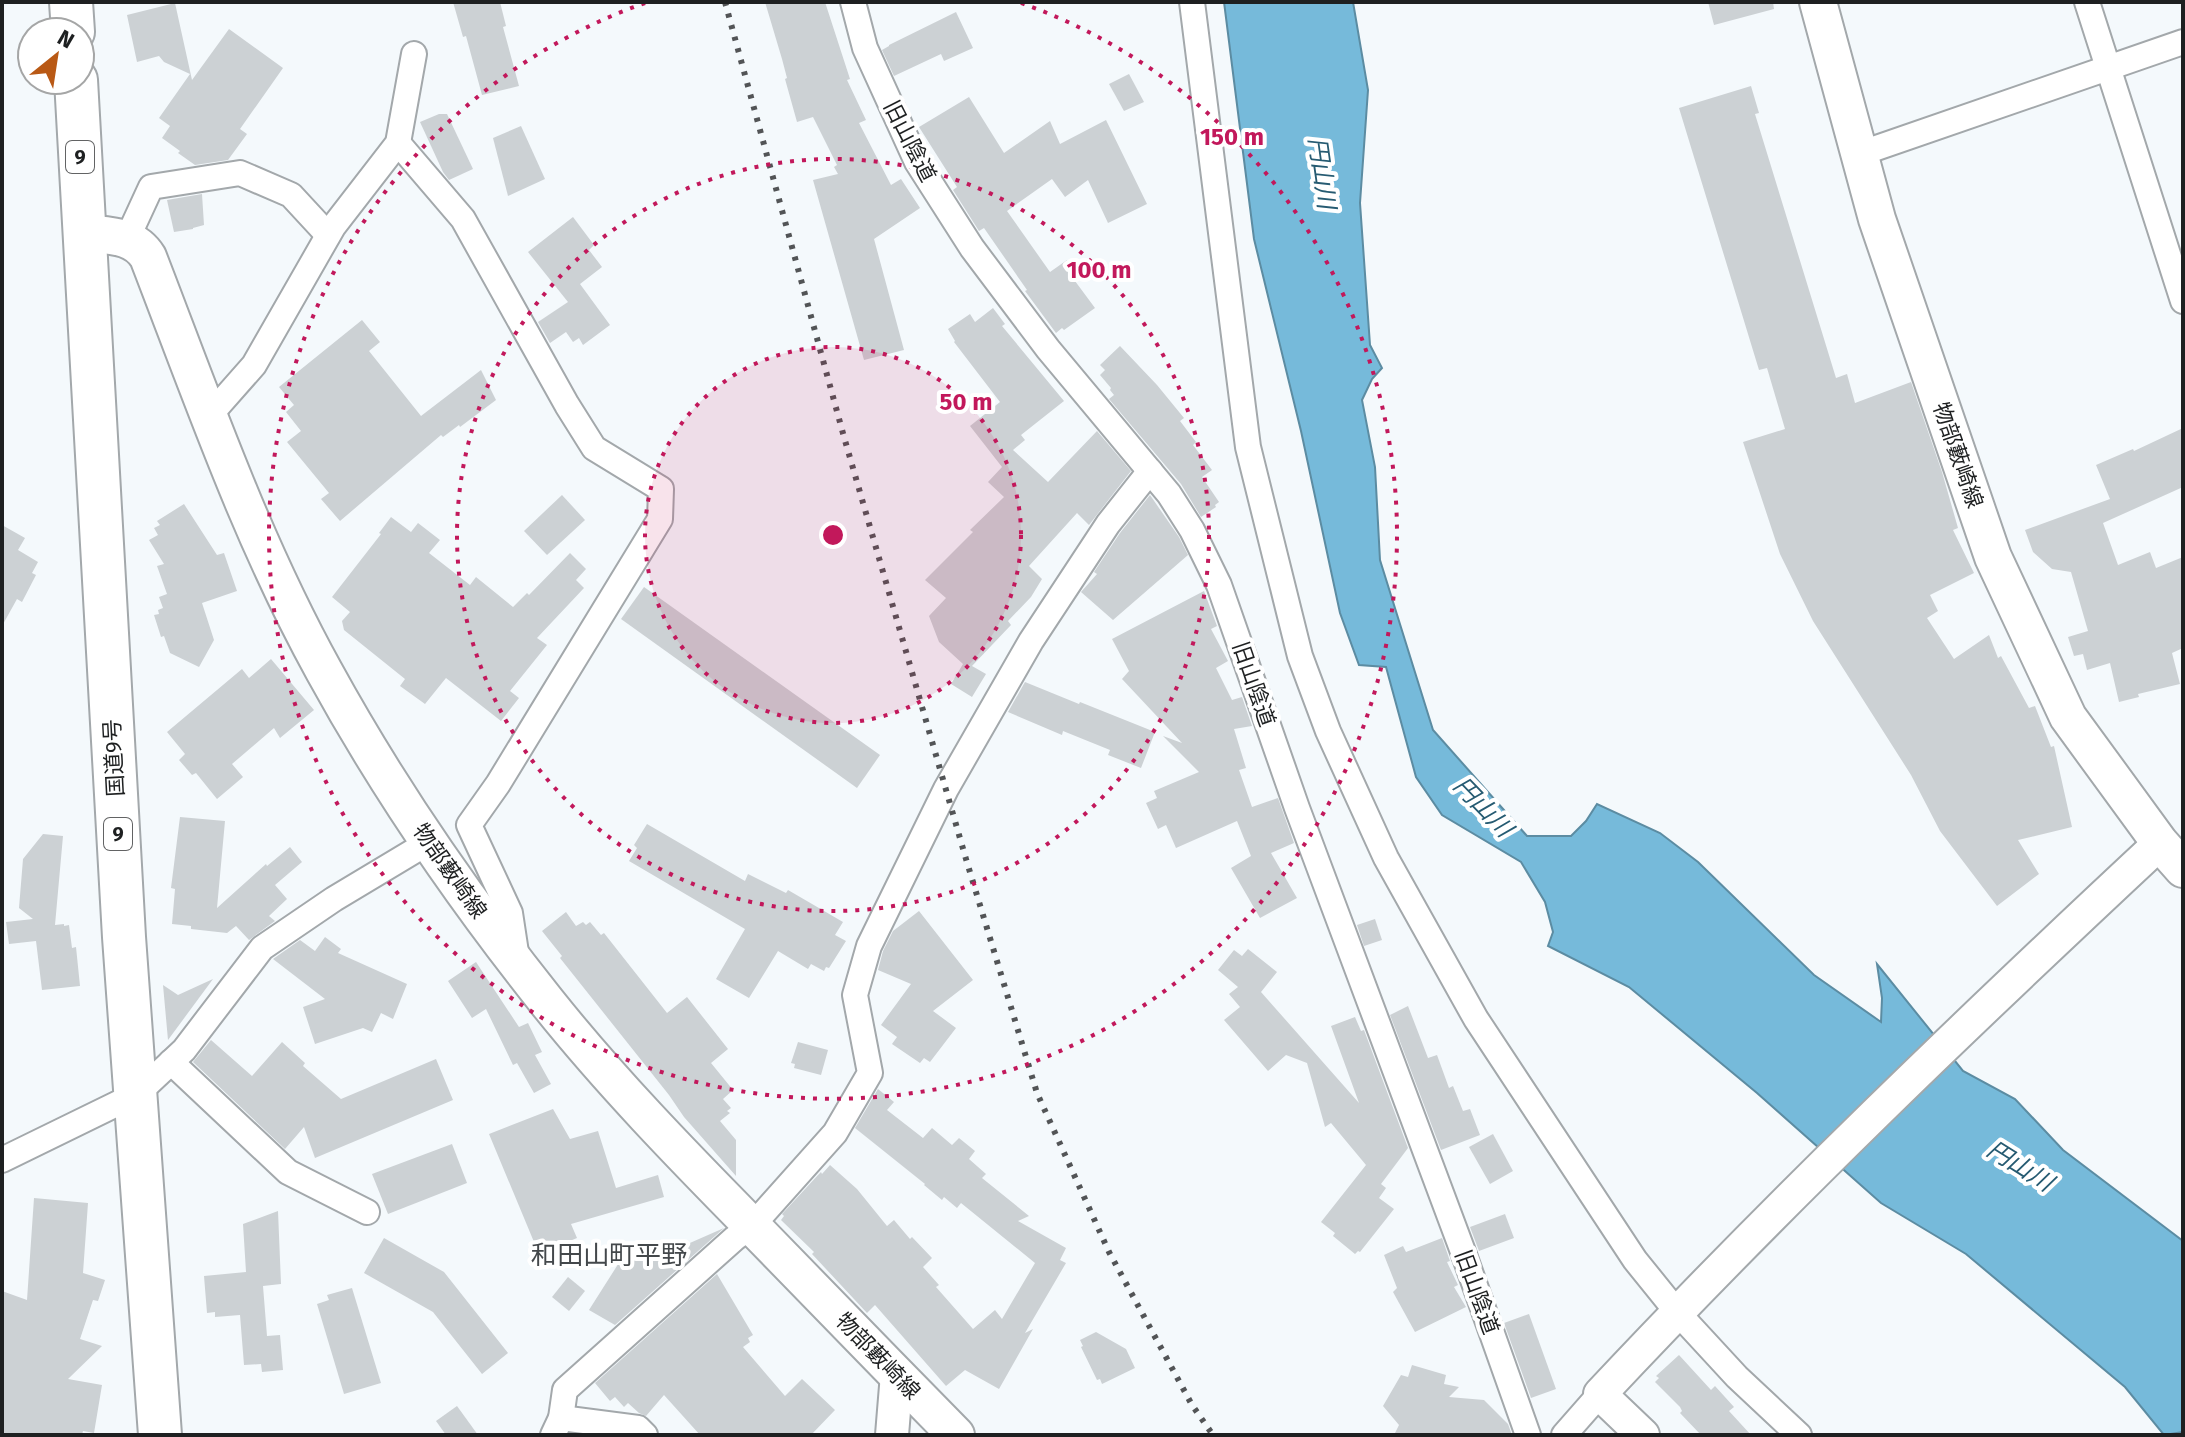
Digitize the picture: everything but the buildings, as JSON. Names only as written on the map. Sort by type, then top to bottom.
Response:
[{"type":"highway","name":"国道9号","points":[[77,96],[123,921],[160,1435]]},
{"type":"main road","name":"物部藪崎線","points":[[1818,2],[1877,219],[1993,557],[2068,717],[2175,849]]},
{"type":"main road","points":[[84,233],[127,239]]},
{"type":"main road","name":"物部藪崎線","points":[[127,239],[140,245],[148,257],[239,497],[279,584],[323,670],[429,842],[548,1003],[612,1078],[680,1153],[956,1435]]},
{"type":"street","name":"旧山陰道","points":[[853,2],[865,48],[917,162],[972,248],[1048,349],[1169,494],[1192,530],[1219,585],[1297,808],[1528,1435]]},
{"type":"street","points":[[1192,2],[1248,447],[1300,656],[1328,731],[1386,858],[1476,1019],[1635,1260],[1682,1307],[1737,1377],[1799,1435]]},
{"type":"street","points":[[2087,2],[2183,301]]},
{"type":"street","points":[[1859,154],[2183,42]]},
{"type":"street","points":[[209,416],[254,365],[328,235],[398,143],[414,54]]},
{"type":"street","points":[[398,143],[463,219],[594,448],[661,489],[660,519],[498,784],[469,825],[510,913],[518,963]]},
{"type":"street","points":[[127,239],[151,187],[240,173],[291,195],[328,235]]},
{"type":"street","points":[[645,1435],[638,1428],[557,1426],[565,1390],[752,1226],[835,1133],[870,1073],[855,995],[869,946],[946,789],[1031,641],[1108,524],[1150,471]]},
{"type":"street","points":[[2,1160],[137,1094],[184,1050],[262,948],[334,899],[429,842]]},
{"type":"street","points":[[1564,1435],[1682,1307],[2017,976],[2175,849]]},
{"type":"street","points":[[171,1062],[288,1172],[367,1212]]},
{"type":"street","points":[[892,1435],[897,1374]]},
{"type":"street","points":[[1600,1394],[1643,1435]]},
{"type":"water","name":"円山川","points":[[1224,2],[1353,2],[1368,90],[1360,203],[1370,345],[1382,368],[1372,379],[1362,400],[1375,467],[1380,560],[1433,730],[1527,836],[1571,836],[1597,804],[1660,833],[1698,862],[1814,975],[1881,1022],[1882,998],[1877,964],[1963,1071],[2015,1099],[2063,1150],[2183,1241],[2183,1432],[2164,1435],[2125,1387],[1966,1254],[1881,1203],[1757,1093],[1629,987],[1548,946],[1553,932],[1545,902],[1521,862],[1442,815],[1416,777],[1386,667],[1359,665],[1340,613],[1301,431],[1254,239]]},
{"type":"railway","points":[[725,2],[844,437],[1037,1093],[1109,1252],[1192,1405],[1213,1435]]},
{"type":"district","name":"和田山町平野","points":[[609,1255]]}]
